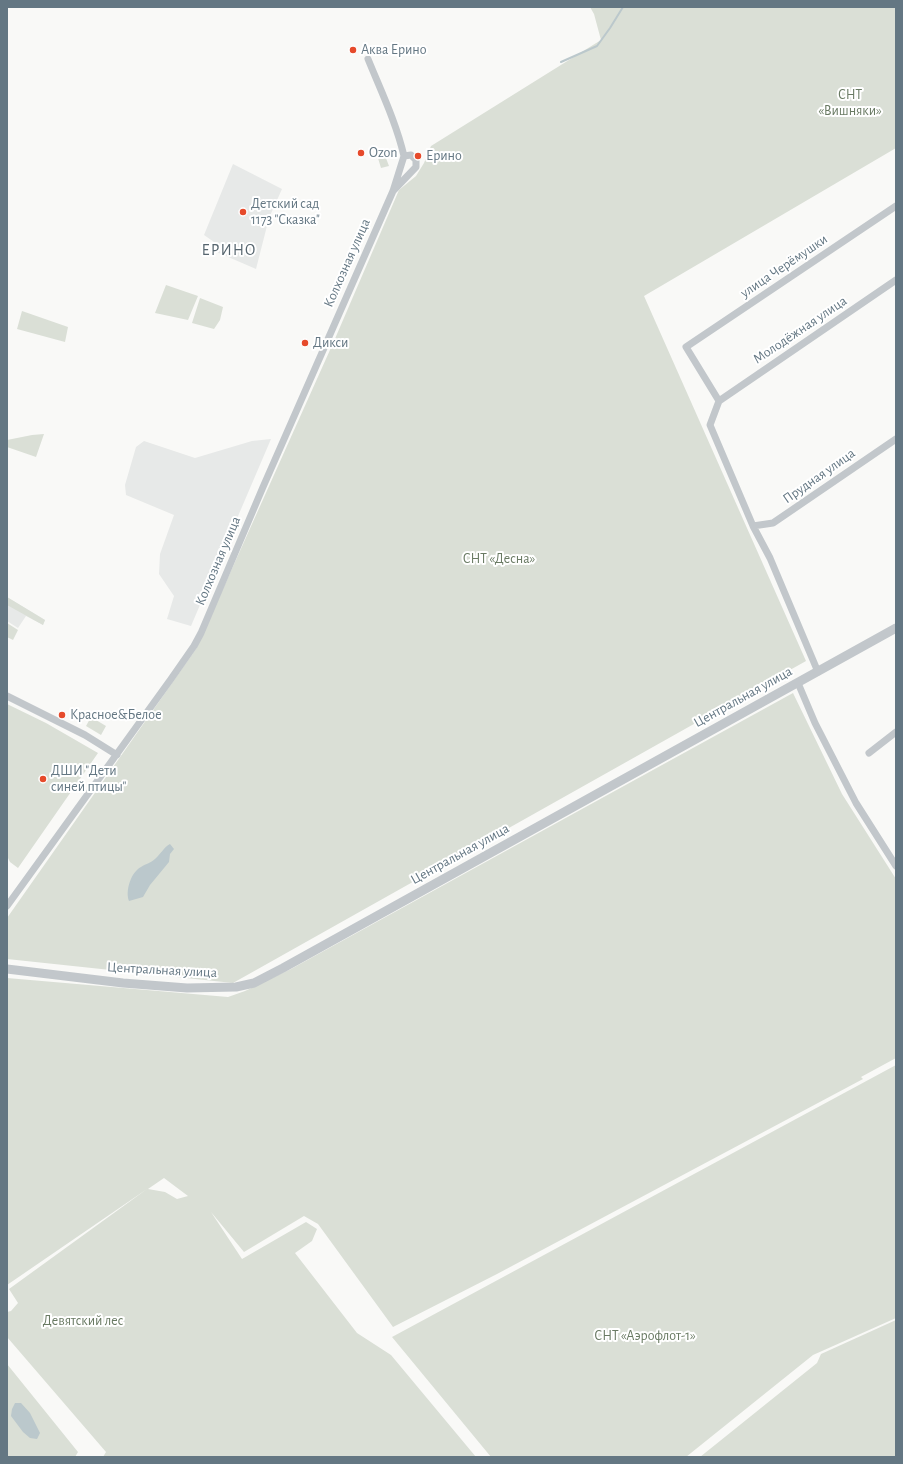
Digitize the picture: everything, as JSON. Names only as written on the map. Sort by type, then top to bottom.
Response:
[{"type":"street","points":[[368,59],[393,121],[404,156]]},
{"type":"street","name":"Колхозная улица","points":[[7,906],[117,755],[201,634],[260,494],[393,191],[404,156],[413,156],[417,162],[416,167],[393,191]]},
{"type":"street","name":"улица Черёмушки","points":[[719,401],[686,347],[896,206]]},
{"type":"street","name":"Молодёжная улица","points":[[719,401],[896,280]]},
{"type":"street","points":[[719,401],[710,425],[753,526],[770,558],[818,672]]},
{"type":"street","name":"Прудная улица","points":[[753,526],[773,523],[896,439]]},
{"type":"street","name":"Центральная улица","points":[[7,969],[123,983],[187,988],[236,987],[254,983],[896,628]]},
{"type":"street","points":[[798,683],[815,723],[856,803],[895,862]]},
{"type":"street","points":[[7,696],[85,735],[117,755]]},
{"type":"street","points":[[870,753],[896,732]]},
{"type":"shaded area","name":"Детский сад 1173 \"Сказка\"","points":[[233,164],[282,189],[269,218],[256,269],[212,250],[214,242],[204,235]]},
{"type":"shaded area","points":[[271,439],[191,626],[167,619],[174,596],[159,574],[160,554],[174,515],[126,495],[125,485],[136,447],[144,441],[195,458],[252,441]]},
{"type":"shaded area","points":[[7,597],[45,620],[43,625],[26,616],[18,628],[7,621]]},
{"type":"shaded area","points":[[170,844],[174,849],[170,854],[169,862],[150,885],[143,897],[129,901],[128,887],[134,873],[137,869],[157,857]]},
{"type":"shaded area","points":[[15,1403],[21,1403],[30,1413],[40,1433],[37,1439],[30,1438],[23,1432],[11,1416]]},
{"type":"green space","name":"СНТ «Десна»","points":[[590,7],[896,7],[896,148],[644,296],[806,661],[233,983],[7,959],[7,918],[196,649],[334,341],[399,190],[416,176],[424,163],[431,146],[601,40],[594,14]]},
{"type":"green space","points":[[384,153],[389,166],[381,168],[377,155]]},
{"type":"green space","points":[[166,285],[198,296],[188,320],[155,313]]},
{"type":"green space","points":[[200,298],[223,307],[220,320],[214,329],[192,323]]},
{"type":"green space","points":[[22,311],[68,327],[65,342],[17,329]]},
{"type":"green space","points":[[44,434],[36,457],[7,447],[7,440]]},
{"type":"green space","points":[[7,597],[45,620],[43,625],[7,605]]},
{"type":"green space","points":[[7,623],[18,630],[13,640],[7,637]]},
{"type":"green space","name":"Девятский лес","points":[[793,693],[842,794],[896,879],[896,1058],[861,1077],[863,1079],[497,1274],[393,1327],[318,1224],[304,1216],[244,1252],[211,1212],[242,1259],[306,1222],[317,1229],[312,1241],[295,1253],[357,1333],[391,1355],[476,1457],[103,1457],[106,1452],[7,1337],[7,1312],[11,1311],[18,1303],[9,1289],[147,1189],[7,1285],[7,978],[228,997],[245,991],[291,969]],"holes":[[[164,1178],[188,1196],[177,1199],[165,1192],[148,1189]]]},
{"type":"green space","name":"ДШИ \"Дети синей птицы\"","points":[[7,704],[46,723],[98,753],[18,868],[10,862],[7,856]]},
{"type":"green space","points":[[91,717],[106,726],[101,735],[86,726]]},
{"type":"green space","name":"СНТ «Аэрофлот-1»","points":[[896,1065],[896,1318],[813,1355],[686,1457],[491,1457],[392,1337]]},
{"type":"green space","points":[[896,1320],[896,1457],[700,1457],[817,1363],[821,1354]]},
{"type":"green space","points":[[7,1364],[78,1452],[75,1457],[7,1457]]},
{"type":"waterway","points":[[561,62],[597,46],[623,7]]},
{"type":"place","name":"Аква Ерино","points":[[353,50]]},
{"type":"place","name":"Ozon","points":[[361,153]]},
{"type":"place","name":"Ерино","points":[[418,156]]},
{"type":"place","name":"Детский сад 1173 \"Сказка\"","points":[[243,212]]},
{"type":"place","name":"Дикси","points":[[305,343]]},
{"type":"place","name":"Красное&Белое","points":[[62,715]]},
{"type":"place","name":"ДШИ \"Дети синей птицы\"","points":[[43,779]]},
{"type":"district","name":"ЕРИНО","points":[[229,250]]},
{"type":"park label","name":"СНТ «Вишняки»","points":[[850,104]]}]
